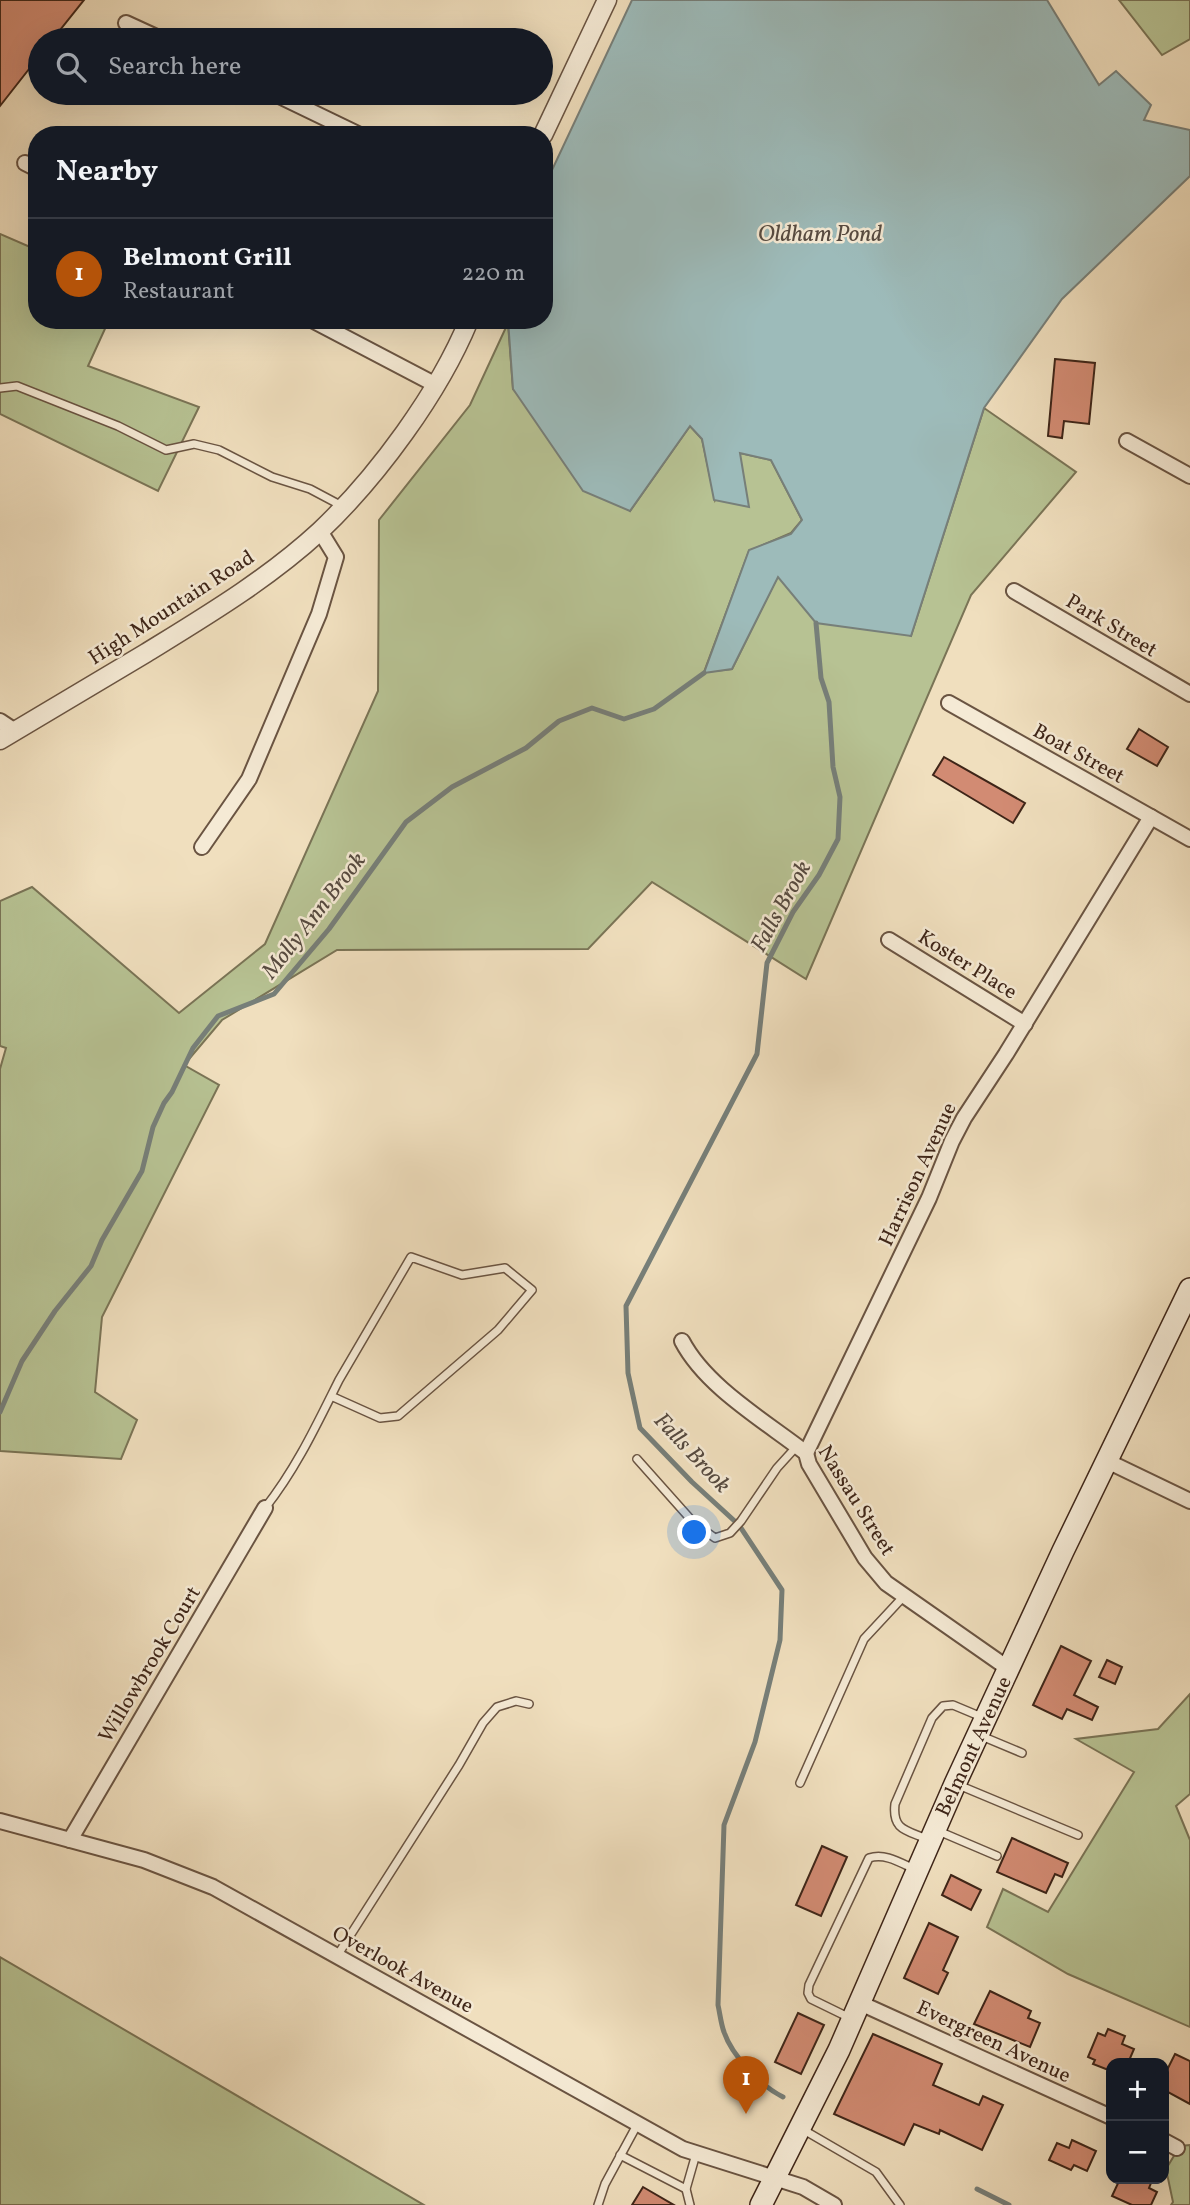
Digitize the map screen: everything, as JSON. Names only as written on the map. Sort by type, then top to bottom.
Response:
[{"type":"main road","name":"Belmont Avenue","points":[[761,2205],[801,2129],[857,2011],[955,1784],[1190,1289]]},
{"type":"street","points":[[547,126],[607,0]]},
{"type":"street","points":[[126,23],[137,28]]},
{"type":"street","points":[[299,105],[342,126]]},
{"type":"street","points":[[329,329],[436,385]]},
{"type":"street","name":"High Mountain Road","points":[[5,731],[238,596],[320,531],[369,478],[408,426],[436,385],[464,329]]},
{"type":"street","points":[[1127,441],[1190,476]]},
{"type":"street","points":[[202,847],[249,779],[319,614],[336,556],[320,531]]},
{"type":"street","name":"Park Street","points":[[1014,591],[1190,694]]},
{"type":"street","name":"Boat Street","points":[[949,702],[1190,839]]},
{"type":"street","name":"Harrison Avenue","points":[[801,1450],[929,1198],[964,1118],[1152,817]]},
{"type":"street","name":"Koster Place","points":[[889,940],[1025,1024]]},
{"type":"street","name":"Nassau Street","points":[[682,1340],[705,1374],[801,1450],[865,1558],[886,1583],[1009,1669]]},
{"type":"street","points":[[1107,1461],[1190,1501]]},
{"type":"street","name":"Willowbrook Court","points":[[70,1840],[265,1508]]},
{"type":"street","name":"Overlook Avenue","points":[[0,1821],[144,1860],[214,1886],[683,2149],[803,2187],[834,2205]]},
{"type":"street","name":"Evergreen Avenue","points":[[857,2011],[1106,2115]]},
{"type":"lane","points":[[0,388],[17,386],[118,426],[166,450],[194,444],[219,450],[272,477],[310,489],[342,506]]},
{"type":"lane","points":[[265,1508],[308,1442],[331,1396],[411,1257],[462,1275],[505,1268],[532,1290],[498,1330],[398,1416],[380,1418],[331,1396]]},
{"type":"lane","points":[[637,1459],[694,1524],[715,1538],[730,1533],[778,1468],[801,1450]]},
{"type":"lane","points":[[800,1783],[864,1639],[904,1597]]},
{"type":"lane","points":[[337,1956],[483,1723],[497,1707],[516,1701],[529,1704]]},
{"type":"lane","points":[[996,1856],[899,1826],[893,1816],[895,1804],[932,1718],[943,1706],[953,1705],[1022,1753]]},
{"type":"lane","points":[[955,1784],[1078,1835]]},
{"type":"lane","points":[[857,2011],[811,1999],[808,1993],[809,1985],[869,1858],[877,1855],[886,1857],[918,1870]]},
{"type":"lane","points":[[598,2205],[605,2184],[637,2124]]},
{"type":"lane","points":[[801,2129],[876,2172],[900,2205]]},
{"type":"lane","points":[[690,2205],[685,2189],[696,2154]]},
{"type":"lane","points":[[620,2155],[685,2189]]},
{"type":"green space","points":[[1119,0],[1190,0],[1190,39],[1162,55]]},
{"type":"green space","points":[[0,234],[28,246],[28,329],[105,329],[88,366],[199,407],[158,491],[0,414]]},
{"type":"green space","points":[[505,329],[508,329],[513,389],[630,511],[690,426],[702,439],[715,500],[740,453],[771,460],[802,520],[791,533],[749,551],[704,672],[732,669],[778,576],[911,636],[984,408],[1076,472],[971,595],[806,979],[652,882],[588,949],[337,950],[222,1020],[184,1065],[219,1085],[102,1317],[95,1392],[137,1420],[121,1459],[0,1451],[0,1069],[6,1048],[0,1046],[0,901],[32,887],[179,1013],[265,944],[378,691],[379,520],[470,405]]},
{"type":"green space","points":[[1190,1694],[1190,1794],[1176,1806],[1190,1840],[1190,2027],[1068,1974],[987,1927],[1003,1889],[1048,1912],[1134,1772],[1076,1739],[1158,1729]]},
{"type":"green space","points":[[0,1957],[424,2205],[0,2205]]},
{"type":"green space","points":[[1190,2145],[1190,2205],[1171,2205],[1173,2202],[1169,2164],[1180,2146]]},
{"type":"water","name":"Oldham Pond","points":[[632,0],[1047,0],[1099,85],[1116,71],[1151,105],[1144,120],[1190,130],[1190,176],[1062,299],[984,408],[911,636],[816,623],[778,577],[732,669],[704,673],[749,550],[791,534],[802,520],[771,460],[740,453],[749,507],[714,500],[702,439],[690,426],[630,511],[583,491],[513,389],[509,329],[553,329],[553,168]]},
{"type":"building","points":[[0,0],[84,0],[62,28],[28,28],[28,70],[0,106]]},
{"type":"building","points":[[1055,359],[1095,363],[1089,424],[1064,421],[1062,438],[1048,436]]},
{"type":"building","points":[[1139,729],[1168,747],[1157,766],[1127,749]]},
{"type":"building","points":[[944,757],[1025,803],[1013,823],[933,775]]},
{"type":"building","points":[[1061,1646],[1091,1661],[1074,1695],[1098,1707],[1092,1720],[1067,1709],[1062,1719],[1033,1705]]},
{"type":"building","points":[[1107,1660],[1122,1667],[1115,1684],[1099,1677]]},
{"type":"building","points":[[1012,1838],[1068,1863],[1062,1877],[1055,1874],[1046,1893],[997,1872]]},
{"type":"building","points":[[822,1846],[847,1857],[821,1916],[796,1905]]},
{"type":"building","points":[[951,1875],[981,1890],[971,1910],[942,1895]]},
{"type":"building","points":[[929,1923],[958,1937],[943,1970],[948,1973],[938,1994],[904,1978]]},
{"type":"building","points":[[990,1991],[1031,2011],[1028,2018],[1040,2023],[1030,2047],[974,2024]]},
{"type":"building","points":[[798,2013],[824,2025],[801,2074],[775,2062]]},
{"type":"building","points":[[1108,2029],[1125,2036],[1122,2044],[1134,2049],[1130,2058],[1106,2058],[1106,2069],[1093,2064],[1095,2060],[1088,2057],[1098,2033],[1105,2036]]},
{"type":"building","points":[[873,2034],[942,2064],[933,2085],[979,2105],[983,2096],[1003,2105],[982,2150],[940,2130],[939,2134],[914,2124],[904,2145],[834,2114]]},
{"type":"building","points":[[1175,2054],[1190,2061],[1190,2104],[1169,2093],[1169,2066]]},
{"type":"building","points":[[1072,2140],[1096,2151],[1087,2171],[1074,2165],[1071,2170],[1049,2160],[1057,2143],[1069,2148]]},
{"type":"building","points":[[1118,2184],[1151,2184],[1149,2188],[1157,2192],[1151,2205],[1132,2205],[1112,2196]]},
{"type":"building","points":[[643,2187],[674,2205],[632,2205]]},
{"type":"waterway","name":"Falls Brook","points":[[783,2097],[757,2078],[740,2060],[724,2032],[718,2005],[724,1825],[755,1742],[780,1640],[782,1590],[739,1525],[692,1482],[640,1428],[628,1373],[626,1306],[757,1054],[767,963],[793,912],[819,875],[838,839],[840,797],[833,767],[829,702],[821,678],[816,623]]},
{"type":"waterway","name":"Molly Ann Brook","points":[[0,1412],[22,1361],[55,1311],[91,1266],[102,1240],[142,1171],[153,1127],[164,1103],[193,1048],[218,1016],[274,994],[329,929],[406,822],[452,787],[526,748],[559,721],[592,708],[624,719],[654,709],[704,673]]},
{"type":"waterway","name":"Falls Brook","points":[[977,2189],[1009,2205]]},
{"type":"place","name":"Belmont Grill","points":[[746,2114]]}]
